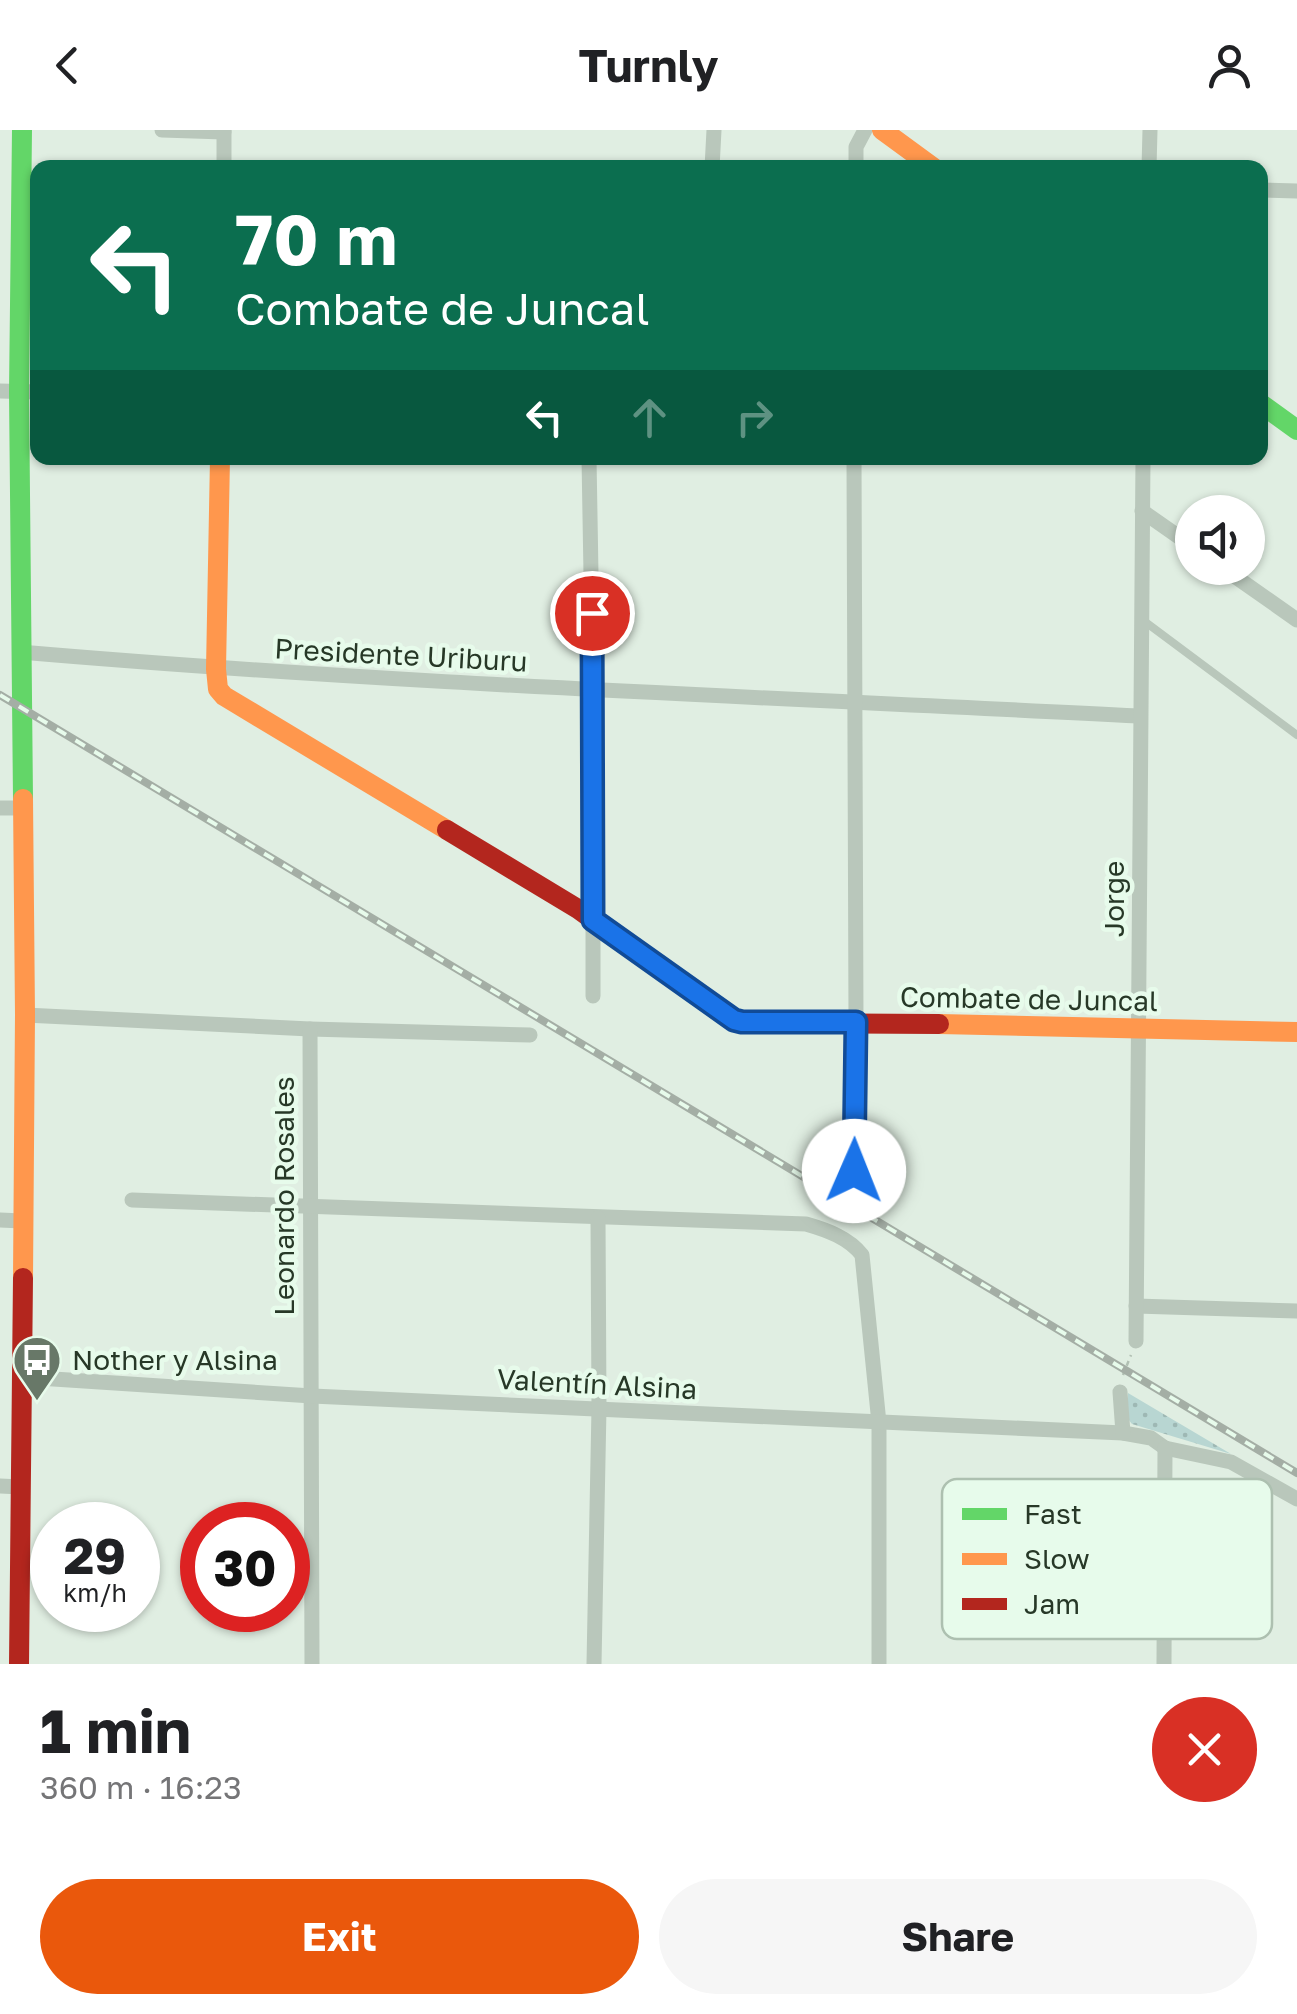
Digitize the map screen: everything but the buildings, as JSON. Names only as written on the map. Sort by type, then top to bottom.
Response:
[{"type":"street","points":[[19,1664],[11,1487],[23,1377],[25,1015],[19,392],[22,130]]},
{"type":"street","points":[[162,130],[224,131],[224,160]]},
{"type":"street","points":[[712,160],[714,130]]},
{"type":"street","points":[[856,160],[856,146],[865,130]]},
{"type":"street","points":[[882,130],[923,160]]},
{"type":"street","points":[[1150,130],[1150,160]]},
{"type":"street","points":[[1268,190],[1297,191]]},
{"type":"street","points":[[1268,410],[1297,430]]},
{"type":"street","points":[[216,669],[220,465]]},
{"type":"street","points":[[589,465],[593,996]]},
{"type":"street","points":[[854,465],[854,1171]]},
{"type":"street","name":"Jorge","points":[[1136,1341],[1142,465]]},
{"type":"street","points":[[1142,511],[1175,534]]},
{"type":"street","points":[[1247,585],[1297,620]]},
{"type":"street","name":"Presidente Uriburu","points":[[20,652],[216,669],[593,691],[1139,716]]},
{"type":"street","name":"Combate de Juncal","points":[[216,669],[218,688],[231,701],[578,908],[734,1020],[1297,1032]]},
{"type":"street","points":[[0,808],[24,808]]},
{"type":"street","points":[[25,1015],[530,1035]]},
{"type":"street","name":"Leonardo Rosales","points":[[310,1028],[312,1664]]},
{"type":"street","points":[[132,1200],[806,1224],[850,1242],[862,1256],[879,1423],[879,1664]]},
{"type":"street","points":[[594,1664],[598,1218]]},
{"type":"street","points":[[0,1220],[22,1221]]},
{"type":"street","points":[[1136,1306],[1297,1311]]},
{"type":"street","name":"Valentín Alsina","points":[[23,1377],[312,1396],[1123,1434],[1151,1438],[1164,1448],[1231,1462],[1261,1479]]},
{"type":"street","points":[[1120,1392],[1123,1434]]},
{"type":"street","points":[[1164,1448],[1164,1479]]},
{"type":"street","name":"Valentín Alsina","points":[[1272,1485],[1297,1499]]},
{"type":"lane","points":[[1140,618],[1297,735]]},
{"type":"path","points":[[1120,1392],[1124,1369],[1136,1341]]},
{"type":"shaded area","points":[[1128,1393],[1231,1454],[1132,1424],[1128,1419]]},
{"type":"railway","points":[[0,695],[1297,1473]]},
{"type":"traffic: fast","points":[[22,130],[19,392],[23,799]]},
{"type":"traffic: fast","points":[[1268,409],[1297,430]]},
{"type":"traffic: slow","points":[[882,130],[923,160]]},
{"type":"traffic: slow","points":[[220,465],[218,689],[447,830]]},
{"type":"traffic: slow","points":[[23,799],[23,1278]]},
{"type":"traffic: slow","points":[[939,1024],[1297,1032]]},
{"type":"traffic: jam","points":[[447,830],[578,909],[727,1017],[742,1023],[939,1024]]},
{"type":"traffic: jam","points":[[19,1664],[23,1278]]},
{"type":"place","name":"Nother y Alsina","points":[[37,1402]]},
{"type":"route","points":[[592,613],[593,920],[734,1020],[856,1022],[854,1171]]}]
